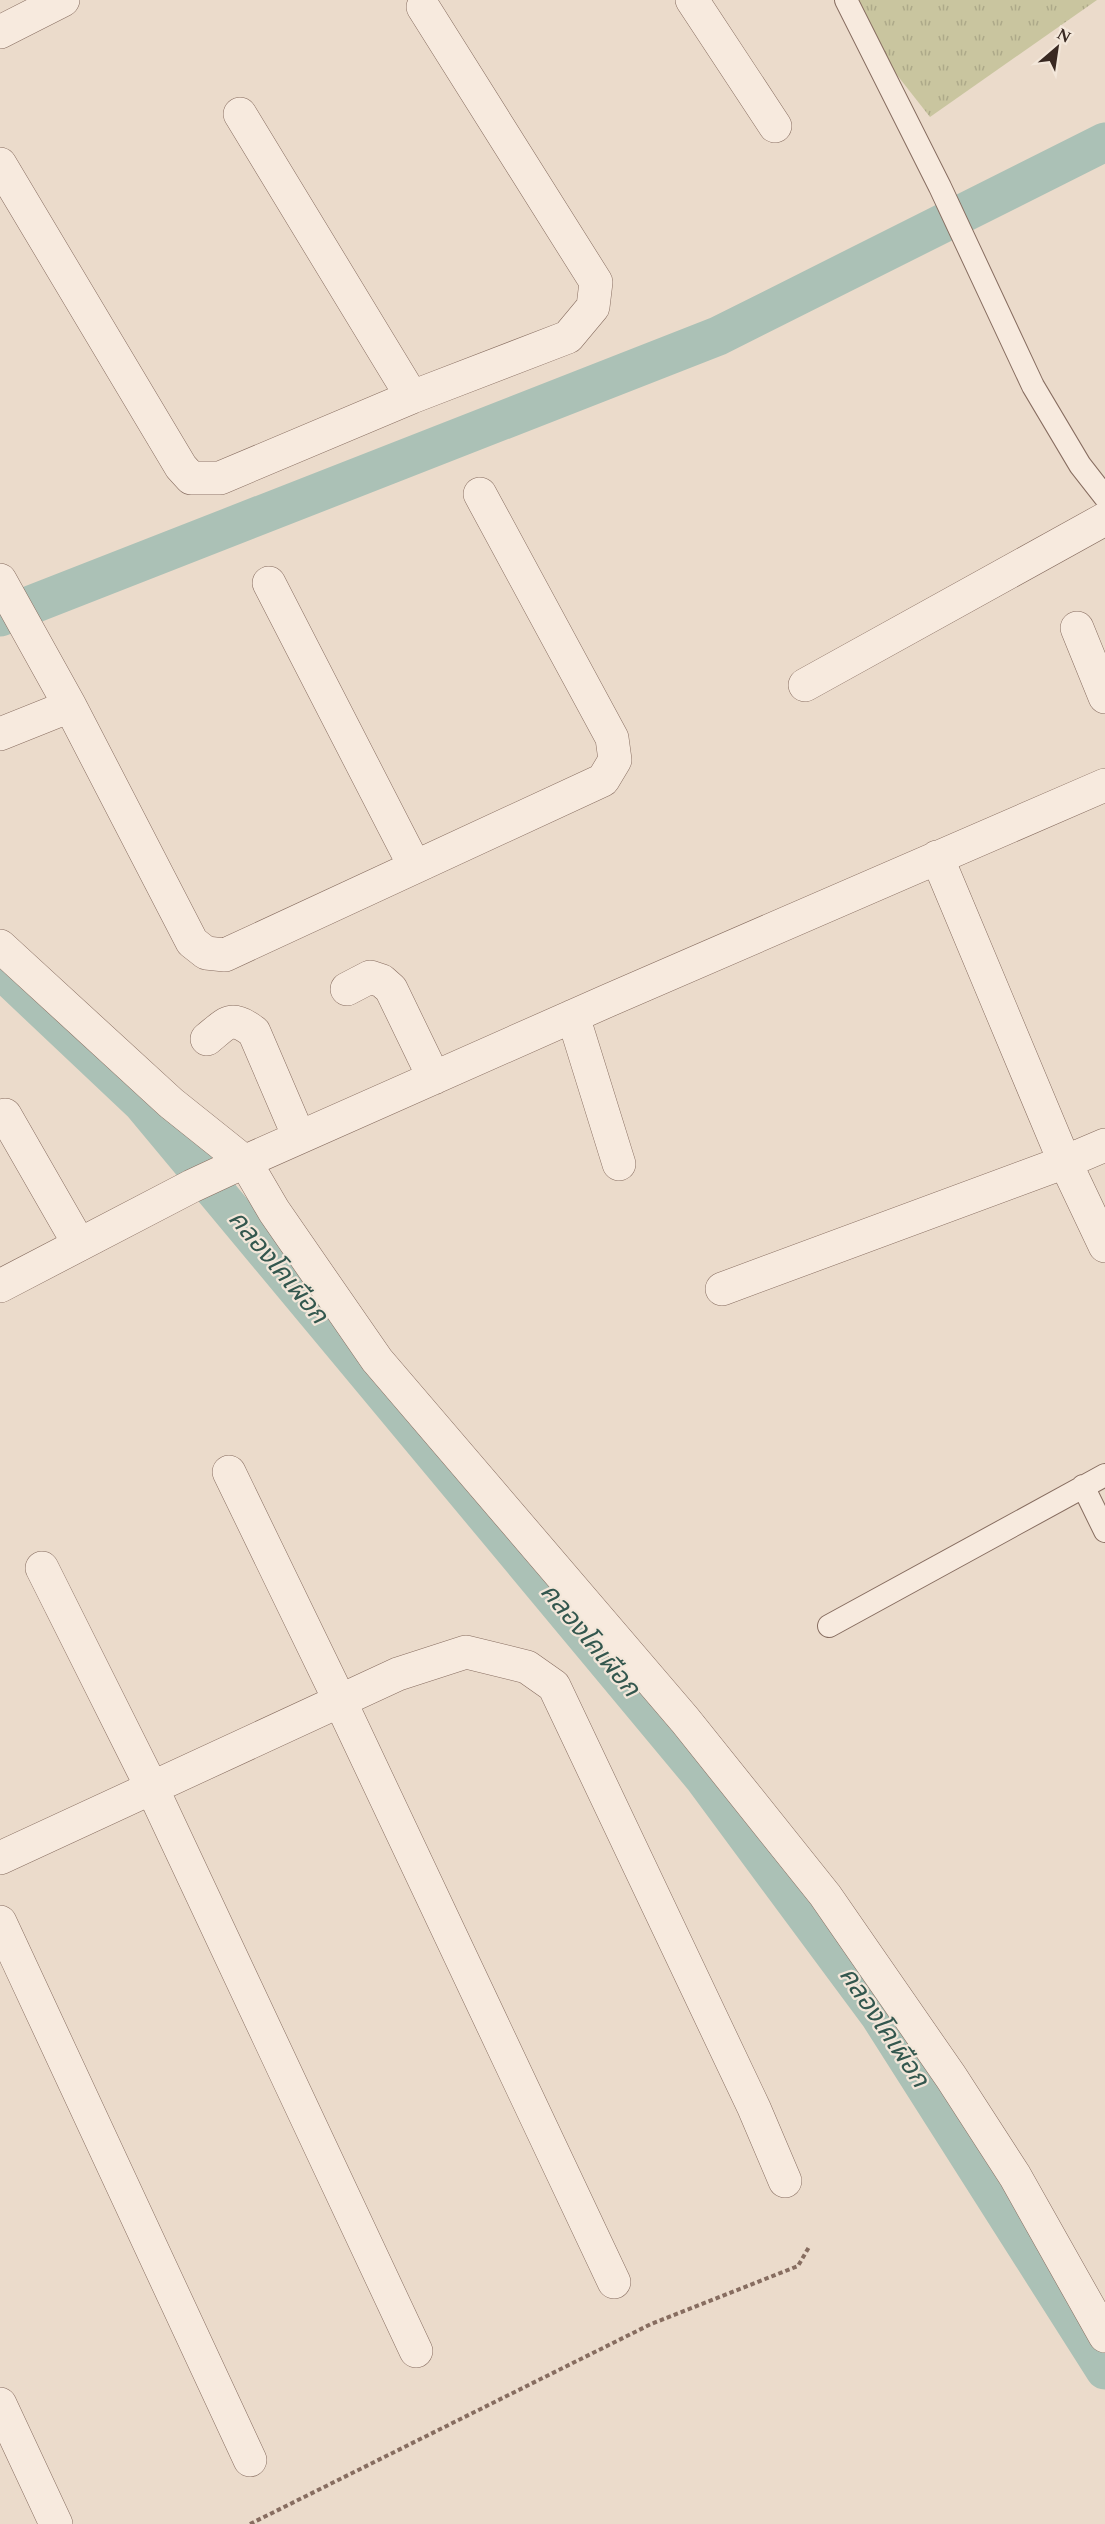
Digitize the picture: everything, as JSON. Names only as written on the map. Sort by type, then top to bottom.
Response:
[{"type":"street","points":[[0,32],[63,0]]},
{"type":"street","points":[[693,0],[775,126]]},
{"type":"street","points":[[0,164],[181,467],[191,478],[220,478],[412,397],[568,337],[593,307],[596,282],[423,7]]},
{"type":"street","points":[[240,114],[412,397]]},
{"type":"street","points":[[0,580],[70,706],[192,942],[206,953],[225,955],[603,780],[615,760],[612,738],[480,495]]},
{"type":"street","points":[[805,685],[1105,519]]},
{"type":"street","points":[[269,583],[415,867]]},
{"type":"street","points":[[1077,628],[1105,697]]},
{"type":"street","points":[[0,734],[70,706]]},
{"type":"street","points":[[0,1286],[192,1186],[299,1137],[937,856],[1105,785]]},
{"type":"street","points":[[937,856],[1065,1162],[1105,1246]]},
{"type":"street","points":[[0,946],[240,1165],[377,1360],[685,1720],[825,1895],[951,2077],[1015,2176],[1105,2336]]},
{"type":"street","points":[[347,989],[370,976],[382,981],[391,989],[434,1078]]},
{"type":"street","points":[[573,1016],[619,1164]]},
{"type":"street","points":[[207,1039],[228,1022],[241,1022],[254,1032],[299,1137]]},
{"type":"street","points":[[5,1114],[79,1245]]},
{"type":"street","points":[[722,1289],[1065,1162],[1105,1145]]},
{"type":"street","points":[[229,1472],[340,1701],[614,2282]]},
{"type":"street","points":[[42,1568],[152,1788],[416,2352]]},
{"type":"street","points":[[0,1858],[398,1674],[466,1652],[526,1667],[554,1686],[754,2108],[785,2181]]},
{"type":"street","points":[[0,1922],[250,2460]]},
{"type":"street","points":[[0,2404],[56,2524]]},
{"type":"lane","points":[[846,0],[940,187],[1033,386],[1080,465],[1105,497]]},
{"type":"lane","points":[[829,1626],[1105,1474]]},
{"type":"lane","points":[[1083,1486],[1105,1531]]},
{"type":"path","points":[[250,2524],[651,2324],[798,2266],[809,2247]]},
{"type":"green space","points":[[838,0],[1097,0],[930,117]]},
{"type":"waterway","points":[[0,617],[718,336],[1105,142]]},
{"type":"waterway","name":"คลองโคเผือก","points":[[0,969],[142,1103],[703,1777],[880,2016],[1105,2370]]}]
